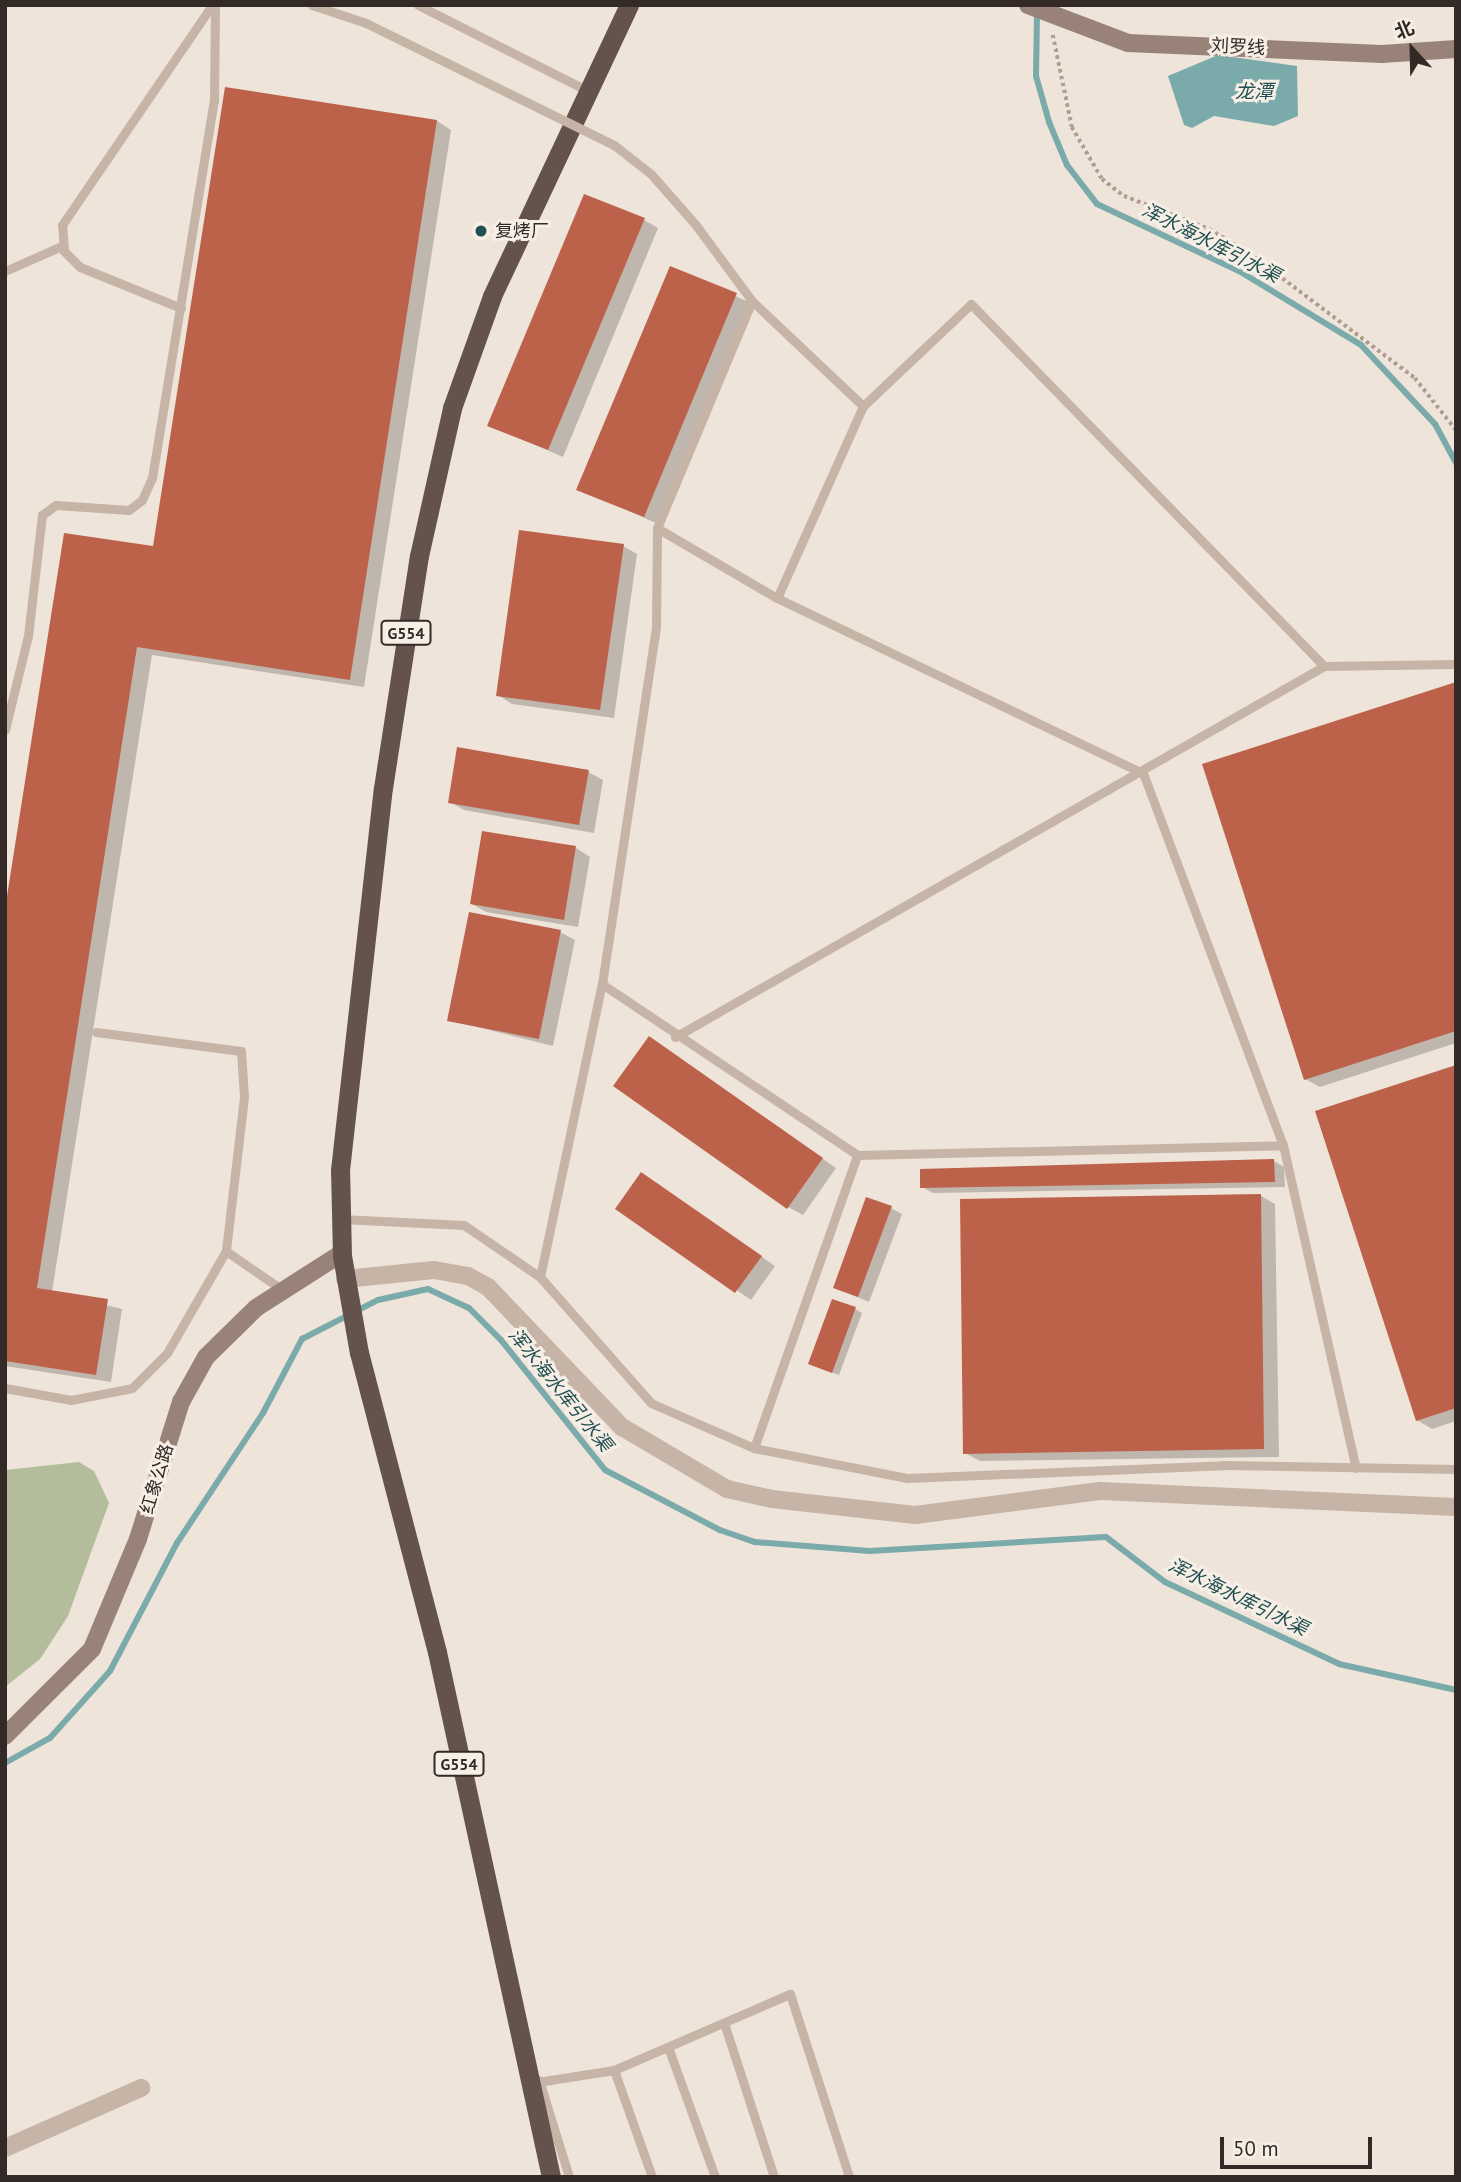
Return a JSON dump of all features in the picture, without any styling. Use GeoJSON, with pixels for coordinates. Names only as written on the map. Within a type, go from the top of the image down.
{"type":"FeatureCollection","features":[{"type":"Feature","properties":{"kind":"highway","name":"G554"},"geometry":{"type":"LineString","coordinates":[[551,2177],[536,2079],[437,1652],[359,1353],[347,1289],[339,1219],[345,1093],[366,907],[435,479],[470,352],[629,5]]}},
{"type":"Feature","properties":{"kind":"main road","name":"刘罗线"},"geometry":{"type":"LineString","coordinates":[[1028,5],[1050,10],[1095,35],[1128,43],[1382,54],[1456,49]]}},
{"type":"Feature","properties":{"kind":"main road","name":"红象公路"},"geometry":{"type":"LineString","coordinates":[[5,1736],[92,1649],[192,1380],[219,1341],[281,1289],[342,1252]]}},
{"type":"Feature","properties":{"kind":"street"},"geometry":{"type":"LineString","coordinates":[[347,1289],[434,1270],[468,1276],[488,1287],[622,1427],[727,1489],[772,1499],[915,1515],[1101,1492],[1456,1507]]}},
{"type":"Feature","properties":{"kind":"street"},"geometry":{"type":"LineString","coordinates":[[5,2148],[141,2088]]}},
{"type":"Feature","properties":{"kind":"lane"},"geometry":{"type":"LineString","coordinates":[[181,308],[80,267],[64,246],[62,225],[213,5]]}},
{"type":"Feature","properties":{"kind":"lane"},"geometry":{"type":"LineString","coordinates":[[5,730],[28,636],[40,521],[56,505],[120,512],[142,500],[181,308],[214,101],[213,5]]}},
{"type":"Feature","properties":{"kind":"lane"},"geometry":{"type":"LineString","coordinates":[[312,5],[366,23],[614,145],[651,174],[695,224],[752,301],[863,407]]}},
{"type":"Feature","properties":{"kind":"lane"},"geometry":{"type":"LineString","coordinates":[[418,5],[588,91]]}},
{"type":"Feature","properties":{"kind":"lane"},"geometry":{"type":"LineString","coordinates":[[5,271],[64,246]]}},
{"type":"Feature","properties":{"kind":"lane"},"geometry":{"type":"LineString","coordinates":[[540,1277],[602,984],[656,626],[657,528],[752,301]]}},
{"type":"Feature","properties":{"kind":"lane"},"geometry":{"type":"LineString","coordinates":[[777,598],[863,407],[971,304],[1324,666]]}},
{"type":"Feature","properties":{"kind":"lane"},"geometry":{"type":"LineString","coordinates":[[657,528],[777,598],[1143,773],[1283,1144],[1356,1468]]}},
{"type":"Feature","properties":{"kind":"lane"},"geometry":{"type":"LineString","coordinates":[[675,1037],[1143,773],[1324,666],[1456,664]]}},
{"type":"Feature","properties":{"kind":"lane"},"geometry":{"type":"LineString","coordinates":[[602,984],[675,1037],[857,1155],[1283,1144]]}},
{"type":"Feature","properties":{"kind":"lane"},"geometry":{"type":"LineString","coordinates":[[5,1388],[71,1400],[132,1388],[167,1353],[226,1251],[244,1097],[241,1051],[96,1032]]}},
{"type":"Feature","properties":{"kind":"lane"},"geometry":{"type":"LineString","coordinates":[[754,1448],[857,1155]]}},
{"type":"Feature","properties":{"kind":"lane"},"geometry":{"type":"LineString","coordinates":[[339,1219],[464,1225],[540,1277],[651,1403],[754,1448],[907,1478],[1224,1465],[1456,1469]]}},
{"type":"Feature","properties":{"kind":"lane"},"geometry":{"type":"LineString","coordinates":[[226,1251],[281,1289]]}},
{"type":"Feature","properties":{"kind":"lane"},"geometry":{"type":"LineString","coordinates":[[569,2177],[536,2079],[614,2070],[790,1994],[849,2177]]}},
{"type":"Feature","properties":{"kind":"lane"},"geometry":{"type":"LineString","coordinates":[[724,2022],[774,2177]]}},
{"type":"Feature","properties":{"kind":"lane"},"geometry":{"type":"LineString","coordinates":[[668,2047],[715,2177]]}},
{"type":"Feature","properties":{"kind":"lane"},"geometry":{"type":"LineString","coordinates":[[614,2070],[652,2177]]}},
{"type":"Feature","properties":{"kind":"path"},"geometry":{"type":"LineString","coordinates":[[1050,10],[1061,94],[1101,179],[1124,196],[1209,229],[1250,253],[1415,378],[1456,430]]}},
{"type":"Feature","properties":{"kind":"green space"},"geometry":{"type":"Polygon","coordinates":[[[79,1462],[94,1471],[109,1503],[68,1616],[40,1659],[5,1687],[5,1470],[79,1462]]]}},
{"type":"Feature","properties":{"kind":"water","name":"龙潭"},"geometry":{"type":"Polygon","coordinates":[[[1218,55],[1297,66],[1298,116],[1274,126],[1214,116],[1192,128],[1184,125],[1168,76],[1218,55]]]}},
{"type":"Feature","properties":{"kind":"building"},"geometry":{"type":"Polygon","coordinates":[[[225,87],[437,120],[350,680],[137,647],[37,1288],[108,1299],[96,1375],[5,1361],[5,909],[64,533],[153,546],[225,87]]]}},
{"type":"Feature","properties":{"kind":"building"},"geometry":{"type":"Polygon","coordinates":[[[584,194],[645,218],[548,450],[487,426],[584,194]]]}},
{"type":"Feature","properties":{"kind":"building"},"geometry":{"type":"Polygon","coordinates":[[[670,266],[737,293],[644,517],[576,490],[670,266]]]}},
{"type":"Feature","properties":{"kind":"building"},"geometry":{"type":"Polygon","coordinates":[[[519,530],[624,544],[600,710],[496,696],[519,530]]]}},
{"type":"Feature","properties":{"kind":"building"},"geometry":{"type":"Polygon","coordinates":[[[1456,682],[1456,1031],[1304,1080],[1202,764],[1456,682]]]}},
{"type":"Feature","properties":{"kind":"building"},"geometry":{"type":"Polygon","coordinates":[[[457,747],[589,770],[579,825],[448,803],[457,747]]]}},
{"type":"Feature","properties":{"kind":"building"},"geometry":{"type":"Polygon","coordinates":[[[482,831],[576,846],[564,920],[470,904],[482,831]]]}},
{"type":"Feature","properties":{"kind":"building"},"geometry":{"type":"Polygon","coordinates":[[[469,912],[561,930],[539,1039],[447,1021],[469,912]]]}},
{"type":"Feature","properties":{"kind":"building"},"geometry":{"type":"Polygon","coordinates":[[[649,1036],[823,1158],[787,1209],[613,1086],[649,1036]]]}},
{"type":"Feature","properties":{"kind":"building"},"geometry":{"type":"Polygon","coordinates":[[[1456,1065],[1456,1408],[1416,1421],[1315,1111],[1456,1065]]]}},
{"type":"Feature","properties":{"kind":"building"},"geometry":{"type":"Polygon","coordinates":[[[1274,1159],[1275,1182],[920,1188],[920,1169],[1274,1159]]]}},
{"type":"Feature","properties":{"kind":"building"},"geometry":{"type":"Polygon","coordinates":[[[641,1172],[762,1256],[735,1293],[615,1209],[641,1172]]]}},
{"type":"Feature","properties":{"kind":"building"},"geometry":{"type":"Polygon","coordinates":[[[1261,1194],[1264,1449],[963,1454],[960,1199],[1261,1194]]]}},
{"type":"Feature","properties":{"kind":"building"},"geometry":{"type":"Polygon","coordinates":[[[866,1197],[892,1206],[858,1297],[833,1288],[866,1197]]]}},
{"type":"Feature","properties":{"kind":"building"},"geometry":{"type":"Polygon","coordinates":[[[832,1299],[856,1307],[832,1373],[808,1364],[832,1299]]]}},
{"type":"Feature","properties":{"kind":"waterway","name":"浑水海水库引水渠"},"geometry":{"type":"LineString","coordinates":[[1037,13],[1036,76],[1049,122],[1067,165],[1097,204],[1239,271],[1361,345],[1435,424],[1456,463]]}},
{"type":"Feature","properties":{"kind":"waterway","name":"浑水海水库引水渠"},"geometry":{"type":"LineString","coordinates":[[5,1763],[50,1738],[110,1671],[177,1543],[263,1413],[302,1339],[378,1300],[428,1289],[469,1308],[501,1340],[605,1470],[720,1530],[755,1542],[870,1551],[1106,1537],[1165,1582],[1339,1664],[1456,1690]]}},
{"type":"Feature","properties":{"kind":"place","name":"复烤厂"},"geometry":{"type":"Point","coordinates":[481,231]}}]}
